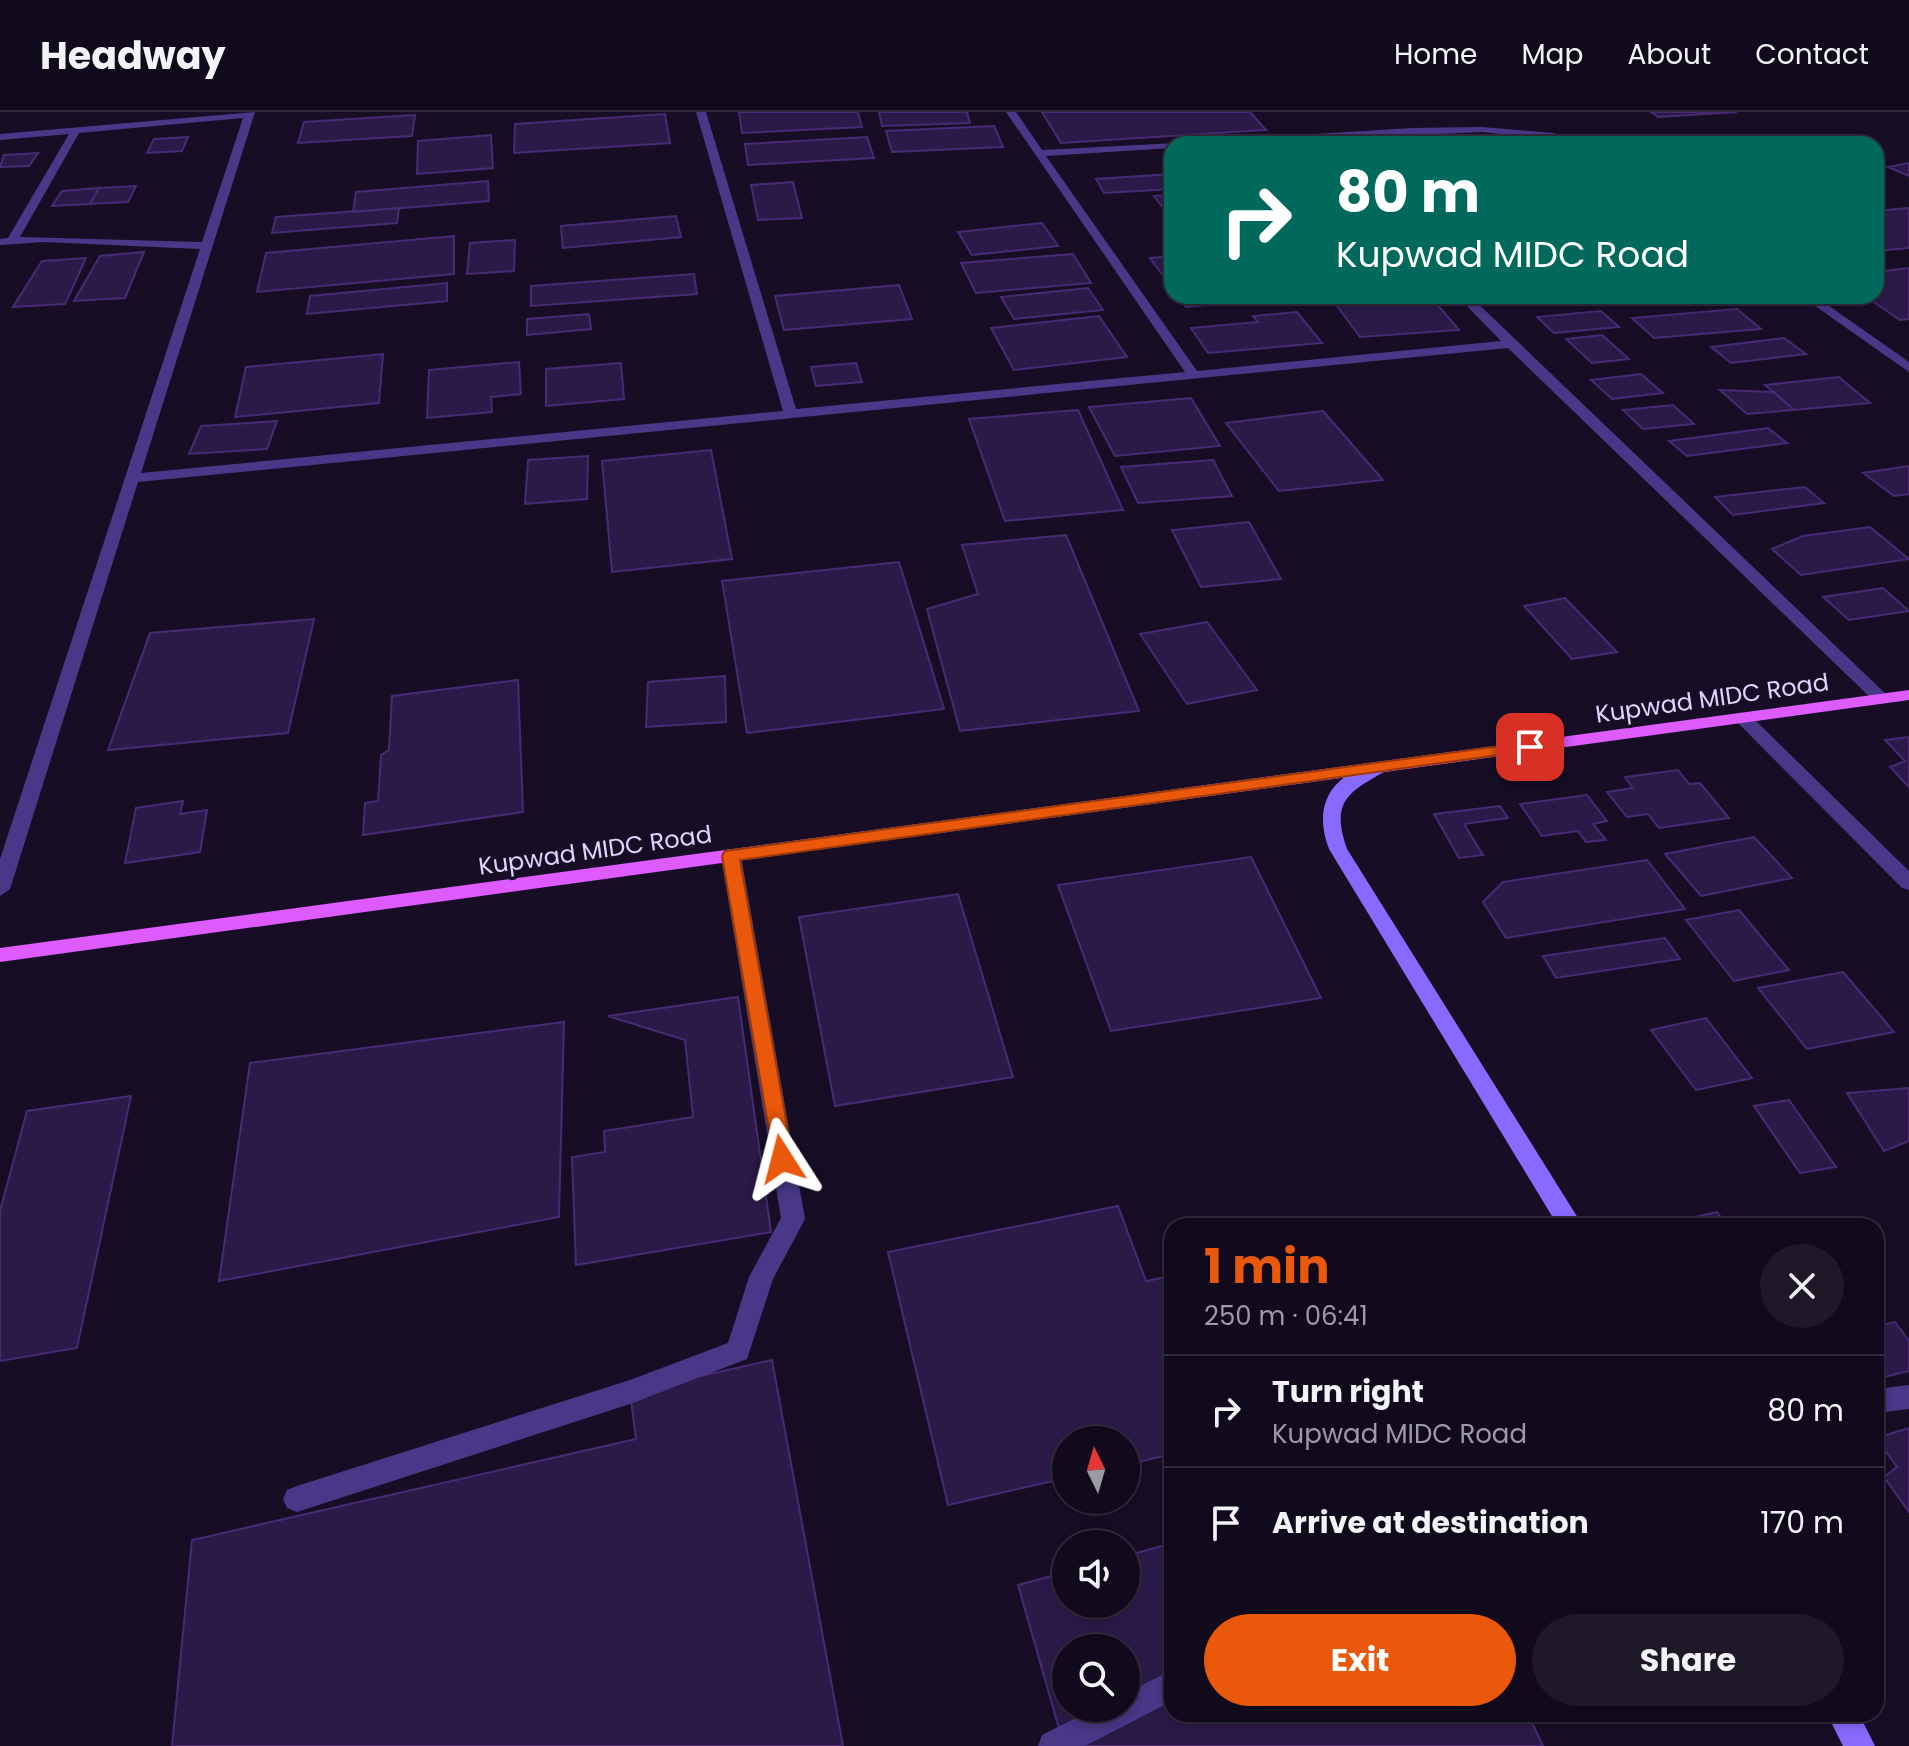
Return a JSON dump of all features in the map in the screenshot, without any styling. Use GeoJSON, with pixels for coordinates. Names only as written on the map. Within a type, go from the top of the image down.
{"type":"FeatureCollection","features":[{"type":"Feature","properties":{"kind":"main road","name":"Kupwad MIDC Road"},"geometry":{"type":"LineString","coordinates":[[0,955],[1909,695]]}},
{"type":"Feature","properties":{"kind":"main road"},"geometry":{"type":"LineString","coordinates":[[1378,768],[1345,786],[1331,804],[1329,828],[1338,849],[1566,1218]]}},
{"type":"Feature","properties":{"kind":"main road"},"geometry":{"type":"LineString","coordinates":[[1846,1722],[1860,1746]]}},
{"type":"Feature","properties":{"kind":"street"},"geometry":{"type":"LineString","coordinates":[[701,112],[791,414]]}},
{"type":"Feature","properties":{"kind":"street"},"geometry":{"type":"LineString","coordinates":[[1011,112],[1194,375]]}},
{"type":"Feature","properties":{"kind":"street"},"geometry":{"type":"LineString","coordinates":[[0,137],[250,113],[0,889]]}},
{"type":"Feature","properties":{"kind":"street"},"geometry":{"type":"LineString","coordinates":[[1364,136],[1465,127],[1543,132],[1558,136]]}},
{"type":"Feature","properties":{"kind":"street"},"geometry":{"type":"LineString","coordinates":[[6,242],[76,130]]}},
{"type":"Feature","properties":{"kind":"street"},"geometry":{"type":"LineString","coordinates":[[1039,153],[1164,145]]}},
{"type":"Feature","properties":{"kind":"street"},"geometry":{"type":"LineString","coordinates":[[6,242],[44,239],[207,246]]}},
{"type":"Feature","properties":{"kind":"street"},"geometry":{"type":"LineString","coordinates":[[1471,304],[1882,699]]}},
{"type":"Feature","properties":{"kind":"street"},"geometry":{"type":"LineString","coordinates":[[1818,304],[1909,368]]}},
{"type":"Feature","properties":{"kind":"street"},"geometry":{"type":"LineString","coordinates":[[132,478],[1511,344]]}},
{"type":"Feature","properties":{"kind":"street"},"geometry":{"type":"LineString","coordinates":[[1743,718],[1909,883]]}},
{"type":"Feature","properties":{"kind":"street"},"geometry":{"type":"LineString","coordinates":[[297,1499],[630,1392],[738,1351],[761,1277],[793,1219],[731,856]]}},
{"type":"Feature","properties":{"kind":"street"},"geometry":{"type":"LineString","coordinates":[[1884,1400],[1909,1397]]}},
{"type":"Feature","properties":{"kind":"street"},"geometry":{"type":"LineString","coordinates":[[1053,1746],[1164,1689]]}},
{"type":"Feature","properties":{"kind":"building"},"geometry":{"type":"Polygon","coordinates":[[[739,112],[858,112],[862,127],[742,133],[739,112]]]}},
{"type":"Feature","properties":{"kind":"building"},"geometry":{"type":"Polygon","coordinates":[[[879,112],[967,112],[970,123],[882,126],[879,112]]]}},
{"type":"Feature","properties":{"kind":"building"},"geometry":{"type":"Polygon","coordinates":[[[1042,112],[1250,112],[1266,130],[1164,136],[1061,143],[1042,112]]]}},
{"type":"Feature","properties":{"kind":"building"},"geometry":{"type":"Polygon","coordinates":[[[1651,112],[1737,112],[1658,117],[1651,112]]]}},
{"type":"Feature","properties":{"kind":"building"},"geometry":{"type":"Polygon","coordinates":[[[665,114],[670,143],[514,153],[515,124],[665,114]]]}},
{"type":"Feature","properties":{"kind":"building"},"geometry":{"type":"Polygon","coordinates":[[[415,115],[412,136],[298,143],[304,122],[415,115]]]}},
{"type":"Feature","properties":{"kind":"building"},"geometry":{"type":"Polygon","coordinates":[[[994,126],[1003,147],[892,152],[886,131],[994,126]]]}},
{"type":"Feature","properties":{"kind":"building"},"geometry":{"type":"Polygon","coordinates":[[[491,135],[493,168],[417,174],[418,141],[491,135]]]}},
{"type":"Feature","properties":{"kind":"building"},"geometry":{"type":"Polygon","coordinates":[[[188,137],[182,151],[147,153],[154,139],[188,137]]]}},
{"type":"Feature","properties":{"kind":"building"},"geometry":{"type":"Polygon","coordinates":[[[867,137],[874,158],[748,165],[745,144],[867,137]]]}},
{"type":"Feature","properties":{"kind":"building"},"geometry":{"type":"Polygon","coordinates":[[[38,153],[29,166],[0,167],[4,155],[38,153]]]}},
{"type":"Feature","properties":{"kind":"building"},"geometry":{"type":"Polygon","coordinates":[[[1909,163],[1909,176],[1888,167],[1909,163]]]}},
{"type":"Feature","properties":{"kind":"building"},"geometry":{"type":"Polygon","coordinates":[[[1164,175],[1164,189],[1104,193],[1096,179],[1164,175]]]}},
{"type":"Feature","properties":{"kind":"building"},"geometry":{"type":"Polygon","coordinates":[[[488,181],[489,201],[353,212],[356,192],[488,181]]]}},
{"type":"Feature","properties":{"kind":"building"},"geometry":{"type":"Polygon","coordinates":[[[793,182],[802,218],[758,220],[751,185],[793,182]]]}},
{"type":"Feature","properties":{"kind":"building"},"geometry":{"type":"Polygon","coordinates":[[[136,186],[128,202],[90,204],[99,188],[136,186]]]}},
{"type":"Feature","properties":{"kind":"building"},"geometry":{"type":"Polygon","coordinates":[[[99,188],[90,204],[52,206],[62,191],[99,188]]]}},
{"type":"Feature","properties":{"kind":"building"},"geometry":{"type":"Polygon","coordinates":[[[1164,195],[1164,209],[1154,196],[1164,195]]]}},
{"type":"Feature","properties":{"kind":"building"},"geometry":{"type":"Polygon","coordinates":[[[399,208],[397,223],[272,233],[276,217],[399,208]]]}},
{"type":"Feature","properties":{"kind":"building"},"geometry":{"type":"Polygon","coordinates":[[[1909,208],[1909,248],[1884,250],[1884,210],[1909,208]]]}},
{"type":"Feature","properties":{"kind":"building"},"geometry":{"type":"Polygon","coordinates":[[[676,216],[681,237],[563,248],[561,226],[676,216]]]}},
{"type":"Feature","properties":{"kind":"building"},"geometry":{"type":"Polygon","coordinates":[[[1042,223],[1058,246],[972,255],[958,232],[1042,223]]]}},
{"type":"Feature","properties":{"kind":"building"},"geometry":{"type":"Polygon","coordinates":[[[454,236],[454,274],[257,292],[266,253],[454,236]]]}},
{"type":"Feature","properties":{"kind":"building"},"geometry":{"type":"Polygon","coordinates":[[[515,240],[514,271],[467,274],[470,243],[515,240]]]}},
{"type":"Feature","properties":{"kind":"building"},"geometry":{"type":"Polygon","coordinates":[[[144,252],[125,298],[74,301],[100,256],[144,252]]]}},
{"type":"Feature","properties":{"kind":"building"},"geometry":{"type":"Polygon","coordinates":[[[1073,254],[1091,283],[976,293],[961,263],[1073,254]]]}},
{"type":"Feature","properties":{"kind":"building"},"geometry":{"type":"Polygon","coordinates":[[[1164,257],[1164,277],[1150,258],[1164,257]]]}},
{"type":"Feature","properties":{"kind":"building"},"geometry":{"type":"Polygon","coordinates":[[[86,258],[65,304],[13,307],[42,261],[86,258]]]}},
{"type":"Feature","properties":{"kind":"building"},"geometry":{"type":"Polygon","coordinates":[[[1909,268],[1909,319],[1900,320],[1877,304],[1884,304],[1884,271],[1909,268]]]}},
{"type":"Feature","properties":{"kind":"building"},"geometry":{"type":"Polygon","coordinates":[[[694,274],[697,294],[531,306],[531,286],[694,274]]]}},
{"type":"Feature","properties":{"kind":"building"},"geometry":{"type":"Polygon","coordinates":[[[447,283],[447,301],[307,314],[310,296],[447,283]]]}},
{"type":"Feature","properties":{"kind":"building"},"geometry":{"type":"Polygon","coordinates":[[[899,285],[912,319],[784,330],[775,296],[899,285]]]}},
{"type":"Feature","properties":{"kind":"building"},"geometry":{"type":"Polygon","coordinates":[[[1088,288],[1103,310],[1014,319],[1001,297],[1088,288]]]}},
{"type":"Feature","properties":{"kind":"building"},"geometry":{"type":"Polygon","coordinates":[[[1184,304],[1217,304],[1186,307],[1184,304]]]}},
{"type":"Feature","properties":{"kind":"building"},"geometry":{"type":"Polygon","coordinates":[[[1335,304],[1437,304],[1459,330],[1360,337],[1335,304]]]}},
{"type":"Feature","properties":{"kind":"building"},"geometry":{"type":"Polygon","coordinates":[[[1737,309],[1761,329],[1654,338],[1632,318],[1737,309]]]}},
{"type":"Feature","properties":{"kind":"building"},"geometry":{"type":"Polygon","coordinates":[[[1601,311],[1619,327],[1554,333],[1537,317],[1601,311]]]}},
{"type":"Feature","properties":{"kind":"building"},"geometry":{"type":"Polygon","coordinates":[[[1297,312],[1322,343],[1208,353],[1191,328],[1258,322],[1253,316],[1297,312]]]}},
{"type":"Feature","properties":{"kind":"building"},"geometry":{"type":"Polygon","coordinates":[[[589,314],[591,329],[527,335],[527,319],[589,314]]]}},
{"type":"Feature","properties":{"kind":"building"},"geometry":{"type":"Polygon","coordinates":[[[1099,316],[1127,357],[1014,370],[991,328],[1099,316]]]}},
{"type":"Feature","properties":{"kind":"building"},"geometry":{"type":"Polygon","coordinates":[[[1602,335],[1629,359],[1592,363],[1566,339],[1602,335]]]}},
{"type":"Feature","properties":{"kind":"building"},"geometry":{"type":"Polygon","coordinates":[[[1784,338],[1806,354],[1731,363],[1711,347],[1784,338]]]}},
{"type":"Feature","properties":{"kind":"building"},"geometry":{"type":"Polygon","coordinates":[[[383,354],[379,403],[235,417],[246,367],[383,354]]]}},
{"type":"Feature","properties":{"kind":"building"},"geometry":{"type":"Polygon","coordinates":[[[519,362],[521,394],[491,397],[492,412],[427,418],[429,370],[519,362]]]}},
{"type":"Feature","properties":{"kind":"building"},"geometry":{"type":"Polygon","coordinates":[[[621,363],[624,399],[546,406],[546,369],[621,363]]]}},
{"type":"Feature","properties":{"kind":"building"},"geometry":{"type":"Polygon","coordinates":[[[856,363],[862,382],[816,386],[811,367],[856,363]]]}},
{"type":"Feature","properties":{"kind":"building"},"geometry":{"type":"Polygon","coordinates":[[[1641,374],[1663,393],[1612,399],[1591,380],[1641,374]]]}},
{"type":"Feature","properties":{"kind":"building"},"geometry":{"type":"Polygon","coordinates":[[[1839,377],[1870,403],[1794,410],[1765,385],[1839,377]]]}},
{"type":"Feature","properties":{"kind":"building"},"geometry":{"type":"Polygon","coordinates":[[[1720,390],[1774,392],[1794,410],[1747,414],[1720,390]]]}},
{"type":"Feature","properties":{"kind":"building"},"geometry":{"type":"Polygon","coordinates":[[[1191,398],[1220,446],[1115,456],[1089,407],[1191,398]]]}},
{"type":"Feature","properties":{"kind":"building"},"geometry":{"type":"Polygon","coordinates":[[[1673,405],[1694,424],[1643,429],[1623,410],[1673,405]]]}},
{"type":"Feature","properties":{"kind":"building"},"geometry":{"type":"Polygon","coordinates":[[[1078,410],[1123,510],[1005,521],[969,419],[1078,410]]]}},
{"type":"Feature","properties":{"kind":"building"},"geometry":{"type":"Polygon","coordinates":[[[1323,411],[1383,480],[1279,491],[1226,423],[1323,411]]]}},
{"type":"Feature","properties":{"kind":"building"},"geometry":{"type":"Polygon","coordinates":[[[277,421],[267,449],[189,454],[201,426],[277,421]]]}},
{"type":"Feature","properties":{"kind":"building"},"geometry":{"type":"Polygon","coordinates":[[[1768,428],[1787,443],[1687,456],[1669,441],[1768,428]]]}},
{"type":"Feature","properties":{"kind":"building"},"geometry":{"type":"Polygon","coordinates":[[[711,450],[732,559],[612,572],[602,461],[711,450]]]}},
{"type":"Feature","properties":{"kind":"building"},"geometry":{"type":"Polygon","coordinates":[[[588,456],[587,499],[525,504],[528,460],[588,456]]]}},
{"type":"Feature","properties":{"kind":"building"},"geometry":{"type":"Polygon","coordinates":[[[1213,460],[1232,496],[1138,503],[1121,467],[1213,460]]]}},
{"type":"Feature","properties":{"kind":"building"},"geometry":{"type":"Polygon","coordinates":[[[1909,466],[1909,494],[1894,496],[1863,473],[1909,466]]]}},
{"type":"Feature","properties":{"kind":"building"},"geometry":{"type":"Polygon","coordinates":[[[1805,487],[1824,503],[1733,515],[1715,497],[1805,487]]]}},
{"type":"Feature","properties":{"kind":"building"},"geometry":{"type":"Polygon","coordinates":[[[1249,522],[1281,579],[1201,587],[1172,530],[1249,522]]]}},
{"type":"Feature","properties":{"kind":"building"},"geometry":{"type":"Polygon","coordinates":[[[1870,527],[1909,559],[1801,575],[1772,549],[1803,536],[1870,527]]]}},
{"type":"Feature","properties":{"kind":"building"},"geometry":{"type":"Polygon","coordinates":[[[1066,535],[1139,711],[960,731],[927,609],[978,594],[962,545],[1066,535]]]}},
{"type":"Feature","properties":{"kind":"building"},"geometry":{"type":"Polygon","coordinates":[[[899,562],[944,709],[747,733],[722,581],[899,562]]]}},
{"type":"Feature","properties":{"kind":"building"},"geometry":{"type":"Polygon","coordinates":[[[1883,588],[1909,611],[1849,620],[1823,597],[1883,588]]]}},
{"type":"Feature","properties":{"kind":"building"},"geometry":{"type":"Polygon","coordinates":[[[1565,598],[1617,652],[1572,659],[1524,606],[1565,598]]]}},
{"type":"Feature","properties":{"kind":"building"},"geometry":{"type":"Polygon","coordinates":[[[314,619],[288,733],[108,750],[150,633],[314,619]]]}},
{"type":"Feature","properties":{"kind":"building"},"geometry":{"type":"Polygon","coordinates":[[[1207,622],[1257,690],[1187,704],[1140,634],[1207,622]]]}},
{"type":"Feature","properties":{"kind":"building"},"geometry":{"type":"Polygon","coordinates":[[[725,676],[726,722],[646,727],[648,682],[725,676]]]}},
{"type":"Feature","properties":{"kind":"building"},"geometry":{"type":"Polygon","coordinates":[[[518,680],[523,812],[363,835],[365,803],[378,801],[381,755],[389,750],[392,696],[518,680]]]}},
{"type":"Feature","properties":{"kind":"building"},"geometry":{"type":"Polygon","coordinates":[[[1909,737],[1909,787],[1890,767],[1905,761],[1885,740],[1909,737]]]}},
{"type":"Feature","properties":{"kind":"building"},"geometry":{"type":"Polygon","coordinates":[[[1678,770],[1689,784],[1700,783],[1729,818],[1659,828],[1648,814],[1627,817],[1607,792],[1633,788],[1625,777],[1678,770]]]}},
{"type":"Feature","properties":{"kind":"building"},"geometry":{"type":"Polygon","coordinates":[[[1587,795],[1607,821],[1593,824],[1606,840],[1586,842],[1578,831],[1542,836],[1520,804],[1587,795]]]}},
{"type":"Feature","properties":{"kind":"building"},"geometry":{"type":"Polygon","coordinates":[[[183,801],[180,814],[207,810],[200,852],[125,863],[136,808],[183,801]]]}},
{"type":"Feature","properties":{"kind":"building"},"geometry":{"type":"Polygon","coordinates":[[[1500,806],[1508,818],[1464,824],[1483,855],[1459,858],[1434,814],[1500,806]]]}},
{"type":"Feature","properties":{"kind":"building"},"geometry":{"type":"Polygon","coordinates":[[[1754,837],[1792,878],[1701,896],[1665,854],[1754,837]]]}},
{"type":"Feature","properties":{"kind":"building"},"geometry":{"type":"Polygon","coordinates":[[[1251,857],[1321,998],[1111,1031],[1058,885],[1251,857]]]}},
{"type":"Feature","properties":{"kind":"building"},"geometry":{"type":"Polygon","coordinates":[[[1647,860],[1685,909],[1506,938],[1483,902],[1503,882],[1647,860]]]}},
{"type":"Feature","properties":{"kind":"building"},"geometry":{"type":"Polygon","coordinates":[[[958,894],[1013,1077],[835,1106],[799,917],[958,894]]]}},
{"type":"Feature","properties":{"kind":"building"},"geometry":{"type":"Polygon","coordinates":[[[1739,910],[1789,970],[1734,981],[1686,920],[1739,910]]]}},
{"type":"Feature","properties":{"kind":"building"},"geometry":{"type":"Polygon","coordinates":[[[1665,938],[1680,959],[1556,978],[1543,956],[1665,938]]]}},
{"type":"Feature","properties":{"kind":"building"},"geometry":{"type":"Polygon","coordinates":[[[1843,972],[1894,1032],[1807,1049],[1758,988],[1843,972]]]}},
{"type":"Feature","properties":{"kind":"building"},"geometry":{"type":"Polygon","coordinates":[[[738,997],[771,1232],[576,1265],[572,1157],[605,1152],[604,1131],[693,1117],[685,1040],[608,1016],[738,997]]]}},
{"type":"Feature","properties":{"kind":"building"},"geometry":{"type":"Polygon","coordinates":[[[1706,1018],[1752,1078],[1696,1090],[1651,1030],[1706,1018]]]}},
{"type":"Feature","properties":{"kind":"building"},"geometry":{"type":"Polygon","coordinates":[[[564,1022],[559,1217],[219,1281],[250,1063],[564,1022]]]}},
{"type":"Feature","properties":{"kind":"building"},"geometry":{"type":"Polygon","coordinates":[[[1909,1088],[1909,1141],[1884,1151],[1847,1093],[1909,1088]]]}},
{"type":"Feature","properties":{"kind":"building"},"geometry":{"type":"Polygon","coordinates":[[[131,1096],[77,1348],[0,1361],[0,1211],[27,1111],[131,1096]]]}},
{"type":"Feature","properties":{"kind":"building"},"geometry":{"type":"Polygon","coordinates":[[[1789,1100],[1836,1167],[1800,1173],[1754,1106],[1789,1100]]]}},
{"type":"Feature","properties":{"kind":"building"},"geometry":{"type":"Polygon","coordinates":[[[1118,1206],[1146,1281],[1164,1278],[1164,1456],[1140,1462],[1140,1426],[1052,1426],[1052,1481],[948,1505],[888,1252],[1118,1206]]]}},
{"type":"Feature","properties":{"kind":"building"},"geometry":{"type":"Polygon","coordinates":[[[1717,1212],[1721,1218],[1690,1218],[1717,1212]]]}},
{"type":"Feature","properties":{"kind":"building"},"geometry":{"type":"Polygon","coordinates":[[[1895,1322],[1909,1341],[1909,1371],[1884,1377],[1884,1324],[1895,1322]]]}},
{"type":"Feature","properties":{"kind":"building"},"geometry":{"type":"Polygon","coordinates":[[[772,1360],[843,1746],[172,1746],[192,1540],[636,1439],[630,1392],[772,1360]]]}},
{"type":"Feature","properties":{"kind":"building"},"geometry":{"type":"Polygon","coordinates":[[[1909,1428],[1909,1512],[1884,1477],[1897,1467],[1884,1449],[1884,1436],[1909,1428]]]}},
{"type":"Feature","properties":{"kind":"building"},"geometry":{"type":"Polygon","coordinates":[[[1164,1545],[1164,1722],[1532,1722],[1543,1746],[1064,1746],[1057,1722],[1140,1722],[1140,1634],[1052,1634],[1052,1704],[1018,1585],[1052,1576],[1052,1618],[1140,1618],[1140,1552],[1164,1545]]]}},
{"type":"Feature","properties":{"kind":"route"},"geometry":{"type":"LineString","coordinates":[[782,1159],[731,856],[1530,747]]}}]}
